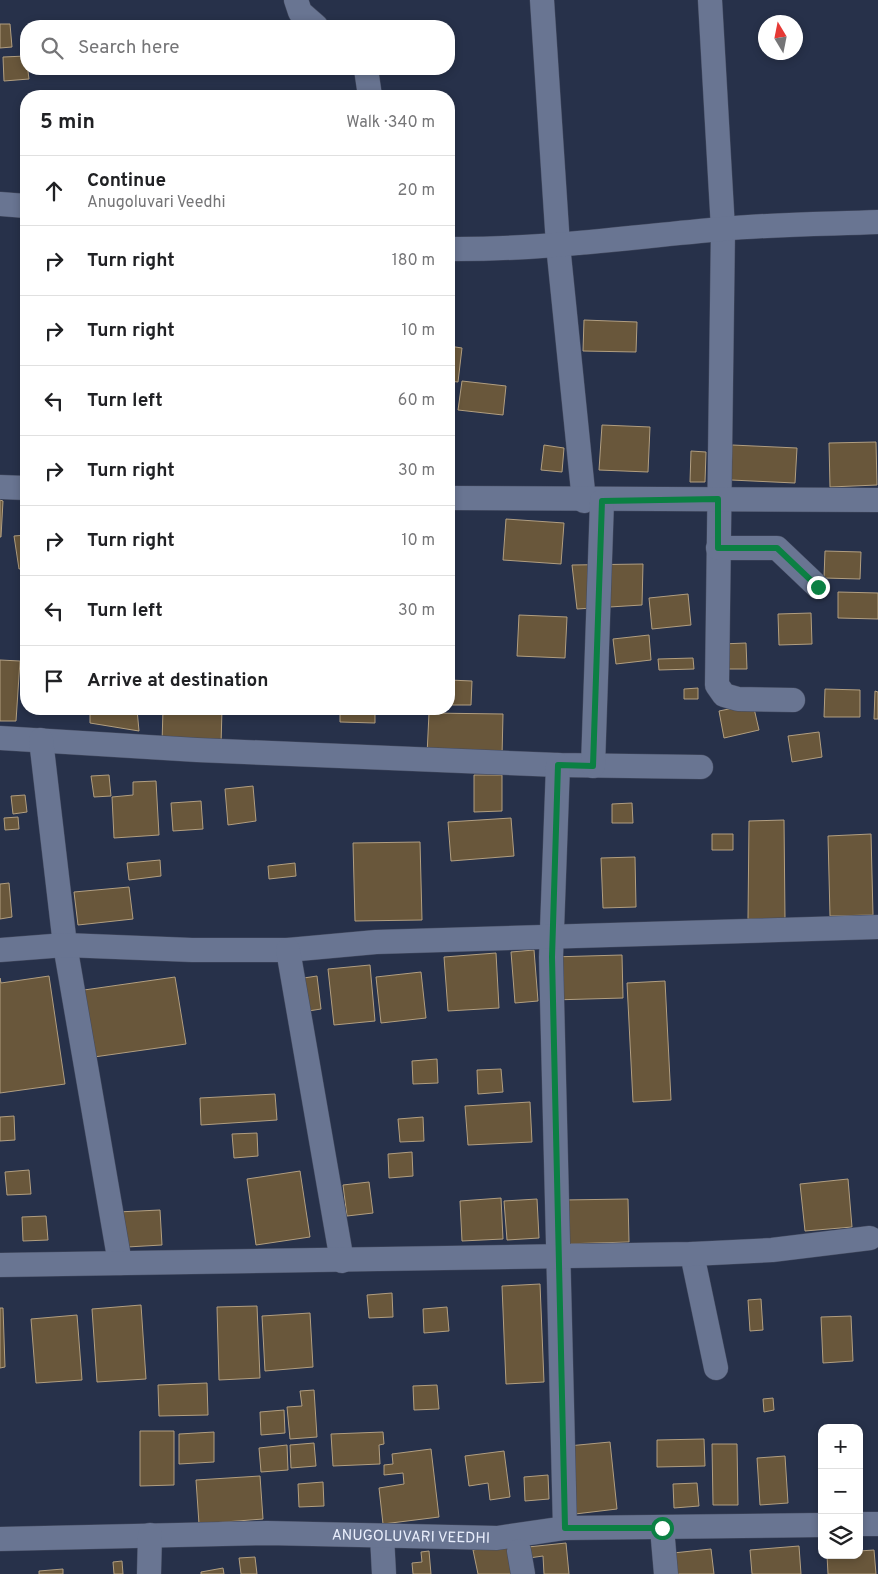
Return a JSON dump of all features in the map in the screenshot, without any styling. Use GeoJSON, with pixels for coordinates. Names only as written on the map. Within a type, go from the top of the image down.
{"type":"FeatureCollection","features":[{"type":"Feature","properties":{"kind":"street"},"geometry":{"type":"LineString","coordinates":[[296,0],[300,12],[309,20]]}},
{"type":"Feature","properties":{"kind":"street"},"geometry":{"type":"LineString","coordinates":[[542,0],[558,245],[593,501],[593,766]]}},
{"type":"Feature","properties":{"kind":"street"},"geometry":{"type":"LineString","coordinates":[[710,0],[723,228],[717,685],[724,695],[738,699],[792,700]]}},
{"type":"Feature","properties":{"kind":"street"},"geometry":{"type":"LineString","coordinates":[[367,75],[369,90]]}},
{"type":"Feature","properties":{"kind":"street"},"geometry":{"type":"LineString","coordinates":[[0,204],[20,206]]}},
{"type":"Feature","properties":{"kind":"street"},"geometry":{"type":"LineString","coordinates":[[455,248],[496,250],[628,240],[723,228],[878,222]]}},
{"type":"Feature","properties":{"kind":"street"},"geometry":{"type":"LineString","coordinates":[[0,487],[20,488]]}},
{"type":"Feature","properties":{"kind":"street"},"geometry":{"type":"LineString","coordinates":[[455,498],[593,501],[718,499],[878,500]]}},
{"type":"Feature","properties":{"kind":"street"},"geometry":{"type":"LineString","coordinates":[[718,548],[777,548],[818,587]]}},
{"type":"Feature","properties":{"kind":"street"},"geometry":{"type":"LineString","coordinates":[[0,738],[197,750],[558,765],[700,767]]}},
{"type":"Feature","properties":{"kind":"street"},"geometry":{"type":"LineString","coordinates":[[41,740],[65,945],[120,1262]]}},
{"type":"Feature","properties":{"kind":"street"},"geometry":{"type":"LineString","coordinates":[[558,765],[552,936],[557,1254],[565,1528]]}},
{"type":"Feature","properties":{"kind":"street"},"geometry":{"type":"LineString","coordinates":[[0,950],[65,945],[192,950],[288,950],[376,942],[878,926]]}},
{"type":"Feature","properties":{"kind":"street"},"geometry":{"type":"LineString","coordinates":[[288,950],[342,1261]]}},
{"type":"Feature","properties":{"kind":"street"},"geometry":{"type":"LineString","coordinates":[[0,1265],[120,1262],[342,1261],[557,1254],[692,1254],[772,1250],[870,1238]]}},
{"type":"Feature","properties":{"kind":"street"},"geometry":{"type":"LineString","coordinates":[[692,1254],[716,1368]]}},
{"type":"Feature","properties":{"kind":"street"},"geometry":{"type":"LineString","coordinates":[[863,1524],[878,1524]]}},
{"type":"Feature","properties":{"kind":"street","name":"ANUGOLUVARI VEEDHI"},"geometry":{"type":"LineString","coordinates":[[0,1539],[267,1534],[497,1538],[565,1528],[818,1525]]}},
{"type":"Feature","properties":{"kind":"street"},"geometry":{"type":"LineString","coordinates":[[662,1528],[666,1574]]}},
{"type":"Feature","properties":{"kind":"street"},"geometry":{"type":"LineString","coordinates":[[149,1574],[150,1535]]}},
{"type":"Feature","properties":{"kind":"street"},"geometry":{"type":"LineString","coordinates":[[382,1536],[384,1574]]}},
{"type":"Feature","properties":{"kind":"street"},"geometry":{"type":"LineString","coordinates":[[519,1551],[523,1574]]}},
{"type":"Feature","properties":{"kind":"building"},"geometry":{"type":"Polygon","coordinates":[[[0,24],[10,24],[12,47],[0,48],[0,24]]]}},
{"type":"Feature","properties":{"kind":"building"},"geometry":{"type":"Polygon","coordinates":[[[20,56],[20,75],[28,75],[29,79],[4,81],[3,57],[20,56]]]}},
{"type":"Feature","properties":{"kind":"building"},"geometry":{"type":"Polygon","coordinates":[[[584,320],[637,322],[636,352],[583,351],[584,320]]]}},
{"type":"Feature","properties":{"kind":"building"},"geometry":{"type":"Polygon","coordinates":[[[455,347],[462,348],[458,382],[455,382],[455,347]]]}},
{"type":"Feature","properties":{"kind":"building"},"geometry":{"type":"Polygon","coordinates":[[[462,381],[506,386],[503,415],[458,410],[462,381]]]}},
{"type":"Feature","properties":{"kind":"building"},"geometry":{"type":"Polygon","coordinates":[[[602,425],[650,427],[648,472],[599,470],[602,425]]]}},
{"type":"Feature","properties":{"kind":"building"},"geometry":{"type":"Polygon","coordinates":[[[876,442],[877,485],[830,487],[829,443],[876,442]]]}},
{"type":"Feature","properties":{"kind":"building"},"geometry":{"type":"Polygon","coordinates":[[[544,445],[564,448],[562,472],[541,470],[544,445]]]}},
{"type":"Feature","properties":{"kind":"building"},"geometry":{"type":"Polygon","coordinates":[[[732,445],[797,448],[795,483],[731,480],[732,445]]]}},
{"type":"Feature","properties":{"kind":"building"},"geometry":{"type":"Polygon","coordinates":[[[691,451],[706,452],[705,482],[690,482],[691,451]]]}},
{"type":"Feature","properties":{"kind":"building"},"geometry":{"type":"Polygon","coordinates":[[[0,500],[3,501],[1,537],[0,537],[0,500]]]}},
{"type":"Feature","properties":{"kind":"building"},"geometry":{"type":"Polygon","coordinates":[[[506,519],[564,523],[561,564],[503,560],[506,519]]]}},
{"type":"Feature","properties":{"kind":"building"},"geometry":{"type":"Polygon","coordinates":[[[14,536],[20,536],[20,569],[19,569],[14,536]]]}},
{"type":"Feature","properties":{"kind":"building"},"geometry":{"type":"Polygon","coordinates":[[[825,551],[861,552],[860,579],[824,578],[825,551]]]}},
{"type":"Feature","properties":{"kind":"building"},"geometry":{"type":"Polygon","coordinates":[[[643,564],[642,605],[577,609],[572,565],[643,564]]]}},
{"type":"Feature","properties":{"kind":"building"},"geometry":{"type":"Polygon","coordinates":[[[838,592],[878,593],[878,619],[838,618],[838,592]]]}},
{"type":"Feature","properties":{"kind":"building"},"geometry":{"type":"Polygon","coordinates":[[[688,594],[691,625],[652,629],[649,598],[688,594]]]}},
{"type":"Feature","properties":{"kind":"building"},"geometry":{"type":"Polygon","coordinates":[[[811,613],[812,644],[779,645],[778,614],[811,613]]]}},
{"type":"Feature","properties":{"kind":"building"},"geometry":{"type":"Polygon","coordinates":[[[519,615],[567,617],[565,658],[517,656],[519,615]]]}},
{"type":"Feature","properties":{"kind":"building"},"geometry":{"type":"Polygon","coordinates":[[[649,635],[651,660],[616,664],[613,639],[649,635]]]}},
{"type":"Feature","properties":{"kind":"building"},"geometry":{"type":"Polygon","coordinates":[[[746,643],[747,669],[721,669],[721,644],[746,643]]]}},
{"type":"Feature","properties":{"kind":"building"},"geometry":{"type":"Polygon","coordinates":[[[693,658],[694,669],[659,670],[658,659],[693,658]]]}},
{"type":"Feature","properties":{"kind":"building"},"geometry":{"type":"Polygon","coordinates":[[[0,660],[20,661],[16,721],[0,721],[0,660]]]}},
{"type":"Feature","properties":{"kind":"building"},"geometry":{"type":"Polygon","coordinates":[[[455,680],[472,681],[471,705],[455,705],[455,680]]]}},
{"type":"Feature","properties":{"kind":"building"},"geometry":{"type":"Polygon","coordinates":[[[698,688],[698,699],[684,699],[684,689],[698,688]]]}},
{"type":"Feature","properties":{"kind":"building"},"geometry":{"type":"Polygon","coordinates":[[[825,689],[860,690],[860,717],[824,717],[825,689]]]}},
{"type":"Feature","properties":{"kind":"building"},"geometry":{"type":"Polygon","coordinates":[[[875,691],[878,692],[878,719],[874,719],[875,691]]]}},
{"type":"Feature","properties":{"kind":"building"},"geometry":{"type":"Polygon","coordinates":[[[753,704],[759,730],[724,738],[719,711],[753,704]]]}},
{"type":"Feature","properties":{"kind":"building"},"geometry":{"type":"Polygon","coordinates":[[[503,714],[502,756],[427,755],[429,715],[503,714]]]}},
{"type":"Feature","properties":{"kind":"building"},"geometry":{"type":"Polygon","coordinates":[[[90,715],[138,715],[139,731],[90,723],[90,715]]]}},
{"type":"Feature","properties":{"kind":"building"},"geometry":{"type":"Polygon","coordinates":[[[163,715],[222,715],[221,745],[162,743],[163,715]]]}},
{"type":"Feature","properties":{"kind":"building"},"geometry":{"type":"Polygon","coordinates":[[[340,715],[375,715],[375,723],[340,722],[340,715]]]}},
{"type":"Feature","properties":{"kind":"building"},"geometry":{"type":"Polygon","coordinates":[[[819,732],[822,757],[792,762],[788,736],[819,732]]]}},
{"type":"Feature","properties":{"kind":"building"},"geometry":{"type":"Polygon","coordinates":[[[109,775],[111,796],[94,797],[91,776],[109,775]]]}},
{"type":"Feature","properties":{"kind":"building"},"geometry":{"type":"Polygon","coordinates":[[[474,775],[502,775],[502,811],[474,812],[474,775]]]}},
{"type":"Feature","properties":{"kind":"building"},"geometry":{"type":"Polygon","coordinates":[[[156,781],[159,835],[114,838],[112,797],[133,795],[133,782],[156,781]]]}},
{"type":"Feature","properties":{"kind":"building"},"geometry":{"type":"Polygon","coordinates":[[[253,786],[256,821],[228,825],[225,789],[253,786]]]}},
{"type":"Feature","properties":{"kind":"building"},"geometry":{"type":"Polygon","coordinates":[[[25,795],[27,812],[13,814],[11,796],[25,795]]]}},
{"type":"Feature","properties":{"kind":"building"},"geometry":{"type":"Polygon","coordinates":[[[201,801],[203,829],[173,831],[171,803],[201,801]]]}},
{"type":"Feature","properties":{"kind":"building"},"geometry":{"type":"Polygon","coordinates":[[[632,803],[633,823],[612,823],[612,804],[632,803]]]}},
{"type":"Feature","properties":{"kind":"building"},"geometry":{"type":"Polygon","coordinates":[[[18,817],[19,829],[5,830],[4,818],[18,817]]]}},
{"type":"Feature","properties":{"kind":"building"},"geometry":{"type":"Polygon","coordinates":[[[511,818],[514,856],[451,861],[448,822],[511,818]]]}},
{"type":"Feature","properties":{"kind":"building"},"geometry":{"type":"Polygon","coordinates":[[[784,820],[785,919],[748,919],[749,821],[784,820]]]}},
{"type":"Feature","properties":{"kind":"building"},"geometry":{"type":"Polygon","coordinates":[[[712,834],[733,834],[733,850],[712,850],[712,834]]]}},
{"type":"Feature","properties":{"kind":"building"},"geometry":{"type":"Polygon","coordinates":[[[871,834],[873,915],[830,916],[828,836],[871,834]]]}},
{"type":"Feature","properties":{"kind":"building"},"geometry":{"type":"Polygon","coordinates":[[[420,842],[422,920],[355,921],[353,843],[420,842]]]}},
{"type":"Feature","properties":{"kind":"building"},"geometry":{"type":"Polygon","coordinates":[[[635,857],[636,907],[603,908],[601,858],[635,857]]]}},
{"type":"Feature","properties":{"kind":"building"},"geometry":{"type":"Polygon","coordinates":[[[160,860],[161,876],[129,880],[127,863],[160,860]]]}},
{"type":"Feature","properties":{"kind":"building"},"geometry":{"type":"Polygon","coordinates":[[[295,863],[296,876],[269,879],[268,866],[295,863]]]}},
{"type":"Feature","properties":{"kind":"building"},"geometry":{"type":"Polygon","coordinates":[[[9,883],[12,917],[0,919],[0,884],[9,883]]]}},
{"type":"Feature","properties":{"kind":"building"},"geometry":{"type":"Polygon","coordinates":[[[129,887],[133,919],[78,925],[74,892],[129,887]]]}},
{"type":"Feature","properties":{"kind":"building"},"geometry":{"type":"Polygon","coordinates":[[[534,950],[538,1001],[515,1003],[511,952],[534,950]]]}},
{"type":"Feature","properties":{"kind":"building"},"geometry":{"type":"Polygon","coordinates":[[[496,953],[499,1008],[448,1011],[444,957],[496,953]]]}},
{"type":"Feature","properties":{"kind":"building"},"geometry":{"type":"Polygon","coordinates":[[[622,955],[623,998],[552,1000],[551,957],[622,955]]]}},
{"type":"Feature","properties":{"kind":"building"},"geometry":{"type":"Polygon","coordinates":[[[370,965],[375,1021],[334,1025],[328,969],[370,965]]]}},
{"type":"Feature","properties":{"kind":"building"},"geometry":{"type":"Polygon","coordinates":[[[421,972],[426,1018],[381,1023],[376,977],[421,972]]]}},
{"type":"Feature","properties":{"kind":"building"},"geometry":{"type":"Polygon","coordinates":[[[49,976],[65,1084],[0,1093],[0,978],[1,983],[49,976]]]}},
{"type":"Feature","properties":{"kind":"building"},"geometry":{"type":"Polygon","coordinates":[[[317,976],[321,1009],[302,1012],[297,979],[317,976]]]}},
{"type":"Feature","properties":{"kind":"building"},"geometry":{"type":"Polygon","coordinates":[[[175,977],[186,1044],[94,1057],[84,990],[175,977]]]}},
{"type":"Feature","properties":{"kind":"building"},"geometry":{"type":"Polygon","coordinates":[[[665,981],[671,1100],[633,1102],[627,983],[665,981]]]}},
{"type":"Feature","properties":{"kind":"building"},"geometry":{"type":"Polygon","coordinates":[[[437,1059],[438,1083],[413,1084],[412,1061],[437,1059]]]}},
{"type":"Feature","properties":{"kind":"building"},"geometry":{"type":"Polygon","coordinates":[[[501,1069],[503,1092],[478,1094],[477,1070],[501,1069]]]}},
{"type":"Feature","properties":{"kind":"building"},"geometry":{"type":"Polygon","coordinates":[[[275,1094],[277,1120],[201,1125],[200,1098],[275,1094]]]}},
{"type":"Feature","properties":{"kind":"building"},"geometry":{"type":"Polygon","coordinates":[[[530,1102],[532,1142],[468,1145],[465,1106],[530,1102]]]}},
{"type":"Feature","properties":{"kind":"building"},"geometry":{"type":"Polygon","coordinates":[[[14,1116],[15,1140],[0,1141],[0,1117],[14,1116]]]}},
{"type":"Feature","properties":{"kind":"building"},"geometry":{"type":"Polygon","coordinates":[[[423,1117],[424,1141],[400,1142],[398,1119],[423,1117]]]}},
{"type":"Feature","properties":{"kind":"building"},"geometry":{"type":"Polygon","coordinates":[[[257,1133],[258,1156],[234,1158],[232,1134],[257,1133]]]}},
{"type":"Feature","properties":{"kind":"building"},"geometry":{"type":"Polygon","coordinates":[[[412,1152],[413,1176],[389,1178],[388,1154],[412,1152]]]}},
{"type":"Feature","properties":{"kind":"building"},"geometry":{"type":"Polygon","coordinates":[[[29,1170],[31,1194],[7,1195],[5,1172],[29,1170]]]}},
{"type":"Feature","properties":{"kind":"building"},"geometry":{"type":"Polygon","coordinates":[[[300,1171],[310,1237],[256,1245],[247,1179],[300,1171]]]}},
{"type":"Feature","properties":{"kind":"building"},"geometry":{"type":"Polygon","coordinates":[[[848,1179],[852,1227],[805,1231],[800,1184],[848,1179]]]}},
{"type":"Feature","properties":{"kind":"building"},"geometry":{"type":"Polygon","coordinates":[[[369,1182],[373,1213],[347,1216],[343,1185],[369,1182]]]}},
{"type":"Feature","properties":{"kind":"building"},"geometry":{"type":"Polygon","coordinates":[[[501,1198],[503,1239],[462,1241],[460,1201],[501,1198]]]}},
{"type":"Feature","properties":{"kind":"building"},"geometry":{"type":"Polygon","coordinates":[[[537,1199],[539,1238],[507,1240],[504,1201],[537,1199]]]}},
{"type":"Feature","properties":{"kind":"building"},"geometry":{"type":"Polygon","coordinates":[[[628,1199],[629,1242],[564,1244],[563,1200],[628,1199]]]}},
{"type":"Feature","properties":{"kind":"building"},"geometry":{"type":"Polygon","coordinates":[[[160,1210],[162,1245],[127,1247],[117,1212],[160,1210]]]}},
{"type":"Feature","properties":{"kind":"building"},"geometry":{"type":"Polygon","coordinates":[[[46,1216],[48,1240],[23,1241],[22,1217],[46,1216]]]}},
{"type":"Feature","properties":{"kind":"building"},"geometry":{"type":"Polygon","coordinates":[[[540,1284],[544,1382],[506,1384],[502,1286],[540,1284]]]}},
{"type":"Feature","properties":{"kind":"building"},"geometry":{"type":"Polygon","coordinates":[[[392,1293],[393,1317],[369,1318],[367,1295],[392,1293]]]}},
{"type":"Feature","properties":{"kind":"building"},"geometry":{"type":"Polygon","coordinates":[[[761,1299],[763,1330],[750,1331],[748,1300],[761,1299]]]}},
{"type":"Feature","properties":{"kind":"building"},"geometry":{"type":"Polygon","coordinates":[[[141,1305],[146,1379],[97,1382],[92,1309],[141,1305]]]}},
{"type":"Feature","properties":{"kind":"building"},"geometry":{"type":"Polygon","coordinates":[[[257,1306],[260,1378],[219,1380],[217,1307],[257,1306]]]}},
{"type":"Feature","properties":{"kind":"building"},"geometry":{"type":"Polygon","coordinates":[[[447,1307],[449,1331],[424,1333],[423,1309],[447,1307]]]}},
{"type":"Feature","properties":{"kind":"building"},"geometry":{"type":"Polygon","coordinates":[[[0,1308],[3,1308],[5,1367],[0,1368],[0,1308]]]}},
{"type":"Feature","properties":{"kind":"building"},"geometry":{"type":"Polygon","coordinates":[[[310,1313],[313,1367],[265,1371],[262,1316],[310,1313]]]}},
{"type":"Feature","properties":{"kind":"building"},"geometry":{"type":"Polygon","coordinates":[[[77,1315],[82,1380],[36,1383],[31,1319],[77,1315]]]}},
{"type":"Feature","properties":{"kind":"building"},"geometry":{"type":"Polygon","coordinates":[[[851,1316],[853,1361],[823,1363],[821,1317],[851,1316]]]}},
{"type":"Feature","properties":{"kind":"building"},"geometry":{"type":"Polygon","coordinates":[[[207,1383],[208,1415],[159,1416],[158,1385],[207,1383]]]}},
{"type":"Feature","properties":{"kind":"building"},"geometry":{"type":"Polygon","coordinates":[[[437,1385],[439,1409],[414,1410],[413,1386],[437,1385]]]}},
{"type":"Feature","properties":{"kind":"building"},"geometry":{"type":"Polygon","coordinates":[[[314,1390],[317,1437],[290,1439],[287,1407],[302,1406],[300,1391],[314,1390]]]}},
{"type":"Feature","properties":{"kind":"building"},"geometry":{"type":"Polygon","coordinates":[[[773,1398],[774,1410],[764,1412],[763,1399],[773,1398]]]}},
{"type":"Feature","properties":{"kind":"building"},"geometry":{"type":"Polygon","coordinates":[[[284,1410],[285,1433],[261,1435],[260,1412],[284,1410]]]}},
{"type":"Feature","properties":{"kind":"building"},"geometry":{"type":"Polygon","coordinates":[[[140,1431],[174,1431],[174,1485],[140,1486],[140,1431]]]}},
{"type":"Feature","properties":{"kind":"building"},"geometry":{"type":"Polygon","coordinates":[[[214,1432],[214,1462],[179,1464],[179,1434],[214,1432]]]}},
{"type":"Feature","properties":{"kind":"building"},"geometry":{"type":"Polygon","coordinates":[[[383,1432],[384,1444],[379,1445],[380,1464],[333,1466],[331,1434],[383,1432]]]}},
{"type":"Feature","properties":{"kind":"building"},"geometry":{"type":"Polygon","coordinates":[[[704,1439],[705,1466],[657,1467],[657,1440],[704,1439]]]}},
{"type":"Feature","properties":{"kind":"building"},"geometry":{"type":"Polygon","coordinates":[[[610,1442],[617,1509],[575,1514],[568,1446],[610,1442]]]}},
{"type":"Feature","properties":{"kind":"building"},"geometry":{"type":"Polygon","coordinates":[[[314,1443],[316,1466],[291,1468],[290,1445],[314,1443]]]}},
{"type":"Feature","properties":{"kind":"building"},"geometry":{"type":"Polygon","coordinates":[[[712,1444],[737,1444],[738,1505],[713,1505],[712,1444]]]}},
{"type":"Feature","properties":{"kind":"building"},"geometry":{"type":"Polygon","coordinates":[[[287,1445],[288,1470],[261,1472],[259,1448],[287,1445]]]}},
{"type":"Feature","properties":{"kind":"building"},"geometry":{"type":"Polygon","coordinates":[[[431,1449],[439,1517],[383,1524],[379,1488],[404,1484],[403,1473],[384,1475],[384,1465],[393,1464],[392,1454],[431,1449]]]}},
{"type":"Feature","properties":{"kind":"building"},"geometry":{"type":"Polygon","coordinates":[[[504,1451],[510,1497],[490,1500],[488,1483],[469,1486],[465,1456],[504,1451]]]}},
{"type":"Feature","properties":{"kind":"building"},"geometry":{"type":"Polygon","coordinates":[[[785,1456],[788,1503],[760,1505],[757,1458],[785,1456]]]}},
{"type":"Feature","properties":{"kind":"building"},"geometry":{"type":"Polygon","coordinates":[[[548,1475],[549,1499],[525,1501],[524,1477],[548,1475]]]}},
{"type":"Feature","properties":{"kind":"building"},"geometry":{"type":"Polygon","coordinates":[[[260,1476],[263,1519],[199,1524],[196,1480],[260,1476]]]}},
{"type":"Feature","properties":{"kind":"building"},"geometry":{"type":"Polygon","coordinates":[[[323,1482],[324,1506],[299,1507],[298,1484],[323,1482]]]}},
{"type":"Feature","properties":{"kind":"building"},"geometry":{"type":"Polygon","coordinates":[[[697,1483],[699,1506],[674,1508],[673,1484],[697,1483]]]}},
{"type":"Feature","properties":{"kind":"building"},"geometry":{"type":"Polygon","coordinates":[[[566,1543],[569,1574],[544,1574],[543,1556],[529,1558],[528,1547],[566,1543]]]}},
{"type":"Feature","properties":{"kind":"building"},"geometry":{"type":"Polygon","coordinates":[[[508,1544],[513,1574],[478,1574],[473,1550],[508,1544]]]}},
{"type":"Feature","properties":{"kind":"building"},"geometry":{"type":"Polygon","coordinates":[[[799,1546],[801,1574],[752,1574],[750,1550],[799,1546]]]}},
{"type":"Feature","properties":{"kind":"building"},"geometry":{"type":"Polygon","coordinates":[[[711,1549],[714,1574],[674,1574],[673,1553],[711,1549]]]}},
{"type":"Feature","properties":{"kind":"building"},"geometry":{"type":"Polygon","coordinates":[[[874,1550],[876,1574],[828,1574],[827,1559],[863,1559],[863,1551],[874,1550]]]}},
{"type":"Feature","properties":{"kind":"building"},"geometry":{"type":"Polygon","coordinates":[[[429,1551],[431,1574],[413,1574],[412,1563],[422,1562],[421,1552],[429,1551]]]}},
{"type":"Feature","properties":{"kind":"building"},"geometry":{"type":"Polygon","coordinates":[[[255,1557],[257,1574],[241,1574],[239,1558],[255,1557]]]}},
{"type":"Feature","properties":{"kind":"building"},"geometry":{"type":"Polygon","coordinates":[[[122,1561],[123,1574],[114,1574],[113,1562],[122,1561]]]}},
{"type":"Feature","properties":{"kind":"building"},"geometry":{"type":"Polygon","coordinates":[[[223,1568],[224,1574],[201,1574],[201,1572],[223,1568]]]}},
{"type":"Feature","properties":{"kind":"building"},"geometry":{"type":"Polygon","coordinates":[[[63,1569],[63,1574],[39,1574],[39,1571],[63,1569]]]}},
{"type":"Feature","properties":{"kind":"route"},"geometry":{"type":"LineString","coordinates":[[662,1528],[612,1526],[565,1528],[557,1254],[552,957],[558,765],[593,766],[602,501],[718,499],[718,548],[777,548],[818,587]]}}]}
